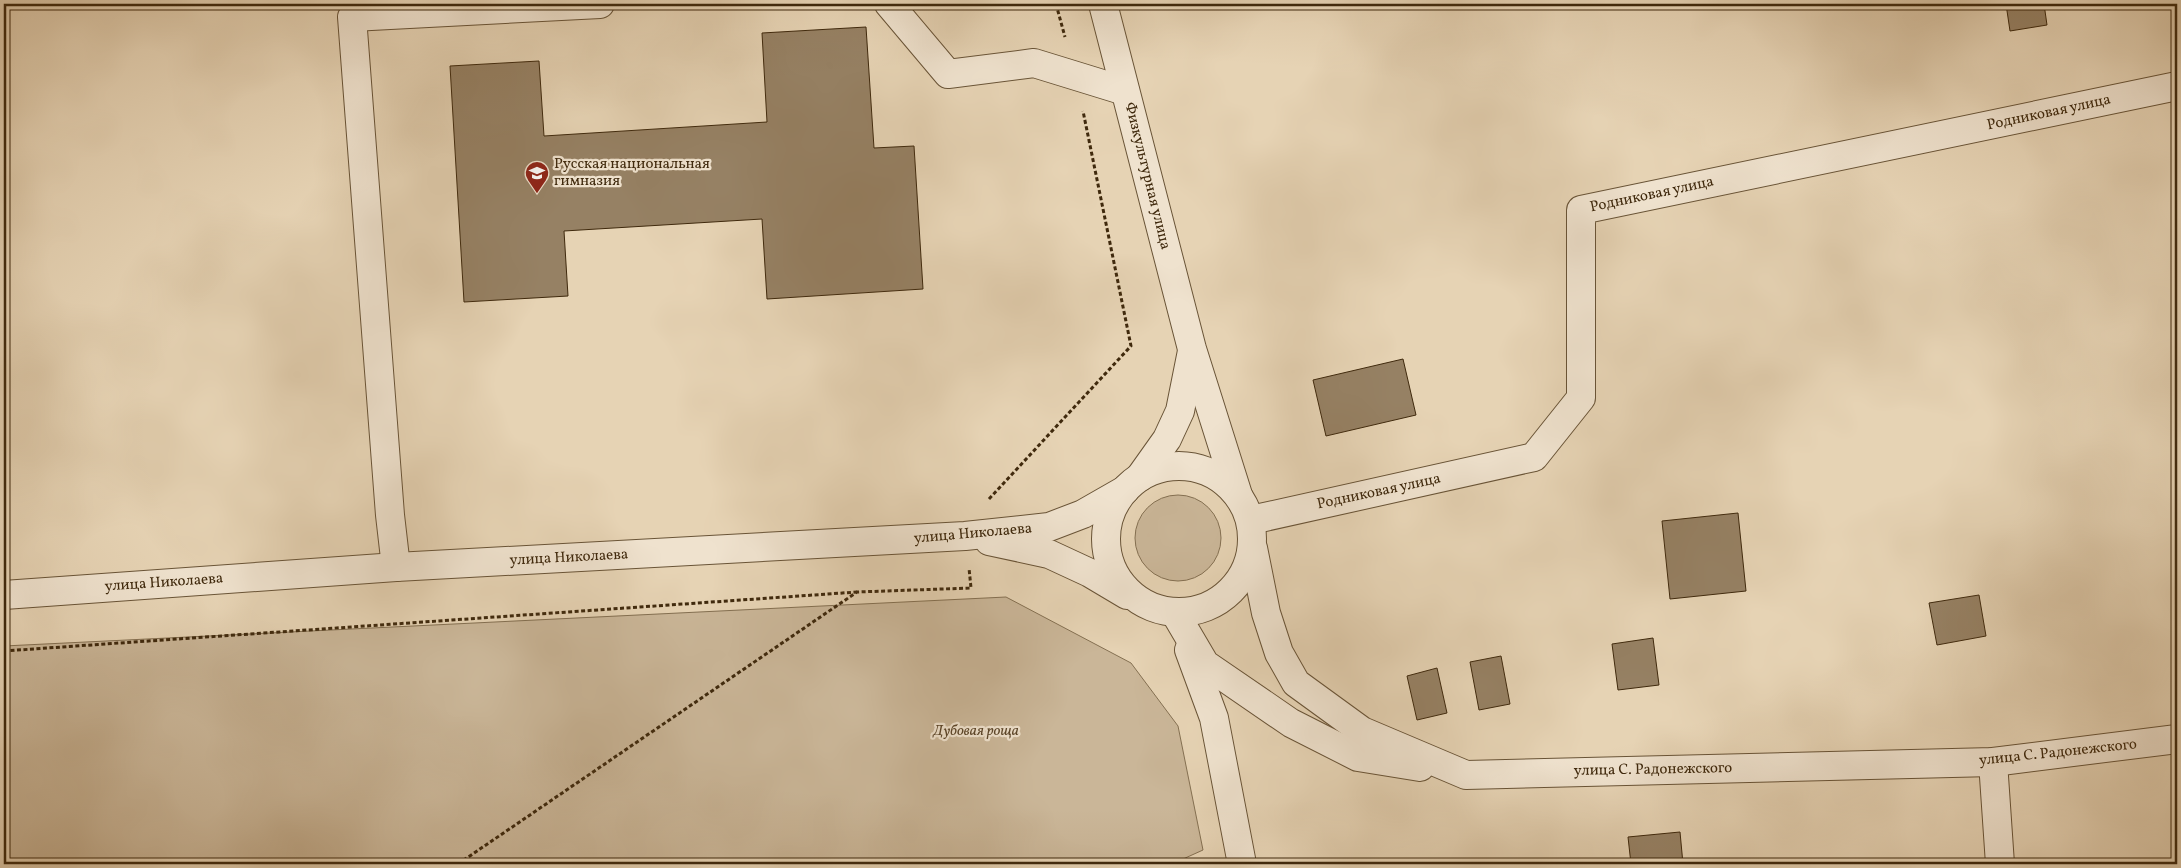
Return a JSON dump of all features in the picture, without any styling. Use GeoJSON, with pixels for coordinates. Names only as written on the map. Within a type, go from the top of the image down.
{"type":"FeatureCollection","features":[{"type":"Feature","properties":{"kind":"street"},"geometry":{"type":"LineString","coordinates":[[396,567],[390,515],[352,17],[600,4]]}},
{"type":"Feature","properties":{"kind":"street"},"geometry":{"type":"LineString","coordinates":[[889,4],[948,74],[1034,63],[1125,91]]}},
{"type":"Feature","properties":{"kind":"street","name":"Физкультурная улица"},"geometry":{"type":"LineString","coordinates":[[1103,4],[1192,349],[1238,495],[1251,520],[1253,534],[1253,548],[1247,569],[1235,588],[1218,602],[1197,611],[1175,613],[1155,609],[1136,600],[1119,582],[1108,560],[1106,535],[1111,511],[1167,440],[1180,411],[1192,349]]}},
{"type":"Feature","properties":{"kind":"street","name":"Родниковая улица"},"geometry":{"type":"LineString","coordinates":[[1251,520],[1534,457],[1581,398],[1581,210],[2177,86]]}},
{"type":"Feature","properties":{"kind":"street","name":"Физкультурная улица"},"geometry":{"type":"LineString","coordinates":[[1132,483],[1160,468],[1189,467],[1204,470],[1223,480],[1238,495]]}},
{"type":"Feature","properties":{"kind":"street","name":"улица Николаева"},"geometry":{"type":"LineString","coordinates":[[4,595],[396,567],[965,536],[1048,527],[1083,514],[1132,483]]}},
{"type":"Feature","properties":{"kind":"street"},"geometry":{"type":"LineString","coordinates":[[965,536],[1049,554],[1090,573],[1136,600]]}},
{"type":"Feature","properties":{"kind":"street","name":"улица С. Радонежского"},"geometry":{"type":"LineString","coordinates":[[1253,548],[1266,614],[1280,653],[1296,683],[1362,731],[1466,775],[1993,762],[2177,739]]}},
{"type":"Feature","properties":{"kind":"street"},"geometry":{"type":"LineString","coordinates":[[1175,613],[1204,664],[1291,723],[1358,757],[1466,775]]}},
{"type":"Feature","properties":{"kind":"street"},"geometry":{"type":"LineString","coordinates":[[1175,613],[1214,718],[1242,864]]}},
{"type":"Feature","properties":{"kind":"street"},"geometry":{"type":"LineString","coordinates":[[1993,762],[2000,864]]}},
{"type":"Feature","properties":{"kind":"path"},"geometry":{"type":"LineString","coordinates":[[4,650],[857,592],[970,588],[965,536],[980,509],[1131,346],[1075,76],[1056,4]]}},
{"type":"Feature","properties":{"kind":"path"},"geometry":{"type":"LineString","coordinates":[[458,864],[857,592]]}},
{"type":"Feature","properties":{"kind":"green space"},"geometry":{"type":"Polygon","coordinates":[[[1178,495],[1202,502],[1214,514],[1221,538],[1214,562],[1202,574],[1178,581],[1154,574],[1142,562],[1135,538],[1142,514],[1154,502],[1178,495]]]}},
{"type":"Feature","properties":{"kind":"green space","name":"Дубовая роща"},"geometry":{"type":"Polygon","coordinates":[[[1006,597],[1131,663],[1178,726],[1203,850],[1172,864],[4,864],[4,646],[1006,597]]]}},
{"type":"Feature","properties":{"kind":"building"},"geometry":{"type":"Polygon","coordinates":[[[2006,4],[2044,4],[2047,25],[2010,31],[2006,4]]]}},
{"type":"Feature","properties":{"kind":"building"},"geometry":{"type":"Polygon","coordinates":[[[866,27],[874,148],[914,146],[923,289],[767,299],[762,219],[564,231],[568,296],[464,302],[450,66],[539,61],[544,136],[767,122],[762,33],[866,27]]]}},
{"type":"Feature","properties":{"kind":"building"},"geometry":{"type":"Polygon","coordinates":[[[1403,359],[1416,415],[1326,436],[1313,380],[1403,359]]]}},
{"type":"Feature","properties":{"kind":"building"},"geometry":{"type":"Polygon","coordinates":[[[1738,513],[1746,591],[1670,599],[1662,521],[1738,513]]]}},
{"type":"Feature","properties":{"kind":"building"},"geometry":{"type":"Polygon","coordinates":[[[1979,595],[1986,636],[1937,645],[1929,603],[1979,595]]]}},
{"type":"Feature","properties":{"kind":"building"},"geometry":{"type":"Polygon","coordinates":[[[1653,638],[1659,685],[1618,690],[1612,644],[1653,638]]]}},
{"type":"Feature","properties":{"kind":"building"},"geometry":{"type":"Polygon","coordinates":[[[1501,656],[1510,704],[1479,710],[1470,662],[1501,656]]]}},
{"type":"Feature","properties":{"kind":"building"},"geometry":{"type":"Polygon","coordinates":[[[1437,668],[1447,713],[1417,720],[1407,676],[1437,668]]]}},
{"type":"Feature","properties":{"kind":"building"},"geometry":{"type":"Polygon","coordinates":[[[1680,832],[1683,864],[1631,864],[1628,837],[1680,832]]]}},
{"type":"Feature","properties":{"kind":"place","name":"Русская национальная гимназия"},"geometry":{"type":"Point","coordinates":[537,194]}}]}
